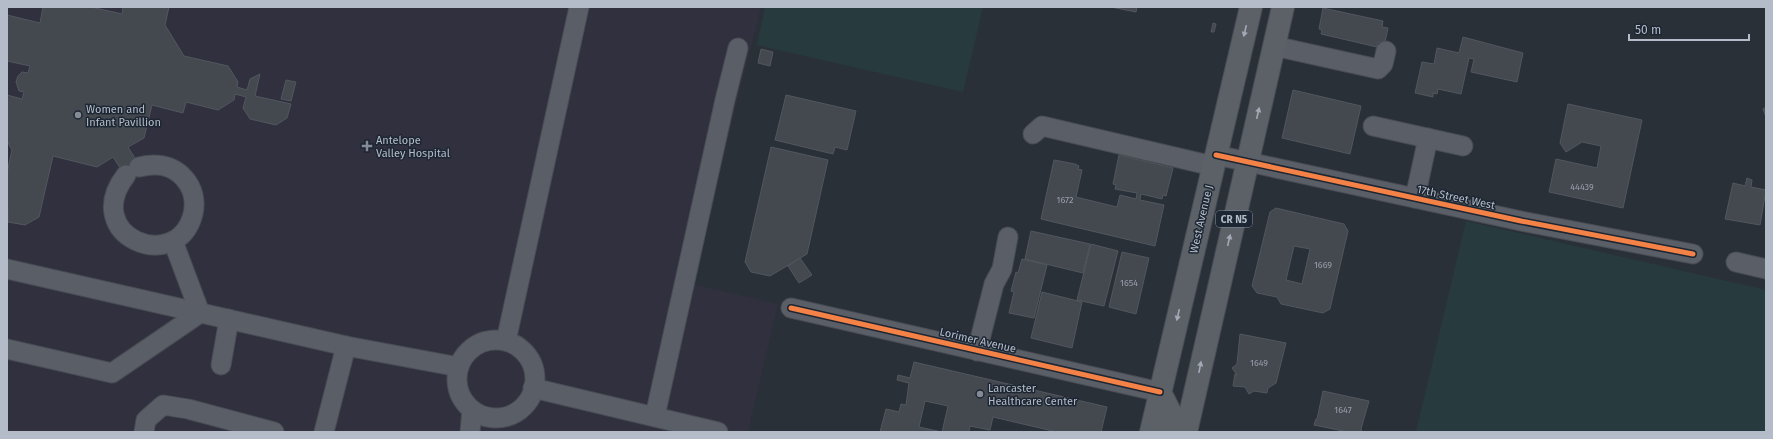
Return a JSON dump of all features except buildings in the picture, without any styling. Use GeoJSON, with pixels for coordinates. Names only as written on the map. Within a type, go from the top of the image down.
{"type":"FeatureCollection","features":[{"type":"Feature","properties":{"kind":"main road","name":"West Avenue J"},"geometry":{"type":"LineString","coordinates":[[1151,432],[1251,7]]}},
{"type":"Feature","properties":{"kind":"main road","name":"CR N5"},"geometry":{"type":"LineString","coordinates":[[1186,432],[1283,7]]}},
{"type":"Feature","properties":{"kind":"main road"},"geometry":{"type":"LineString","coordinates":[[1187,278],[1195,308],[1179,377],[1194,400]]}},
{"type":"Feature","properties":{"kind":"main road"},"geometry":{"type":"LineString","coordinates":[[1160,392],[1171,414],[1167,432]]}},
{"type":"Feature","properties":{"kind":"street"},"geometry":{"type":"LineString","coordinates":[[506,341],[579,7]]}},
{"type":"Feature","properties":{"kind":"street"},"geometry":{"type":"LineString","coordinates":[[1274,46],[1378,69],[1383,64],[1386,51]]}},
{"type":"Feature","properties":{"kind":"street"},"geometry":{"type":"LineString","coordinates":[[655,416],[725,100],[738,48]]}},
{"type":"Feature","properties":{"kind":"street","name":"17th Street West"},"geometry":{"type":"LineString","coordinates":[[1033,134],[1042,126],[1215,160],[1247,161],[1521,221],[1693,254]]}},
{"type":"Feature","properties":{"kind":"street"},"geometry":{"type":"LineString","coordinates":[[1372,126],[1463,146]]}},
{"type":"Feature","properties":{"kind":"street"},"geometry":{"type":"LineString","coordinates":[[1415,198],[1428,138]]}},
{"type":"Feature","properties":{"kind":"street"},"geometry":{"type":"LineString","coordinates":[[152,164],[166,166],[178,172],[188,182],[193,194],[194,208],[191,221],[184,232],[173,241],[161,245],[148,246],[135,242],[124,234],[117,223],[113,211],[113,198],[118,185],[132,171],[152,164]]}},
{"type":"Feature","properties":{"kind":"street"},"geometry":{"type":"LineString","coordinates":[[977,350],[994,284],[1002,269],[1008,237]]}},
{"type":"Feature","properties":{"kind":"street"},"geometry":{"type":"LineString","coordinates":[[173,241],[200,313]]}},
{"type":"Feature","properties":{"kind":"street"},"geometry":{"type":"LineString","coordinates":[[1736,262],[1766,269]]}},
{"type":"Feature","properties":{"kind":"street"},"geometry":{"type":"LineString","coordinates":[[7,269],[346,346],[459,367]]}},
{"type":"Feature","properties":{"kind":"street","name":"Lorimer Avenue"},"geometry":{"type":"LineString","coordinates":[[791,308],[1160,392]]}},
{"type":"Feature","properties":{"kind":"street"},"geometry":{"type":"LineString","coordinates":[[7,349],[112,373],[200,313]]}},
{"type":"Feature","properties":{"kind":"street"},"geometry":{"type":"LineString","coordinates":[[221,365],[229,319]]}},
{"type":"Feature","properties":{"kind":"street"},"geometry":{"type":"LineString","coordinates":[[496,339],[506,341],[515,344],[529,358],[535,376],[533,388],[523,407],[498,425],[485,416],[472,410],[466,403],[458,386],[459,367],[469,351],[477,344],[496,339]]}},
{"type":"Feature","properties":{"kind":"street"},"geometry":{"type":"LineString","coordinates":[[324,432],[346,346]]}},
{"type":"Feature","properties":{"kind":"street"},"geometry":{"type":"LineString","coordinates":[[533,388],[718,432]]}},
{"type":"Feature","properties":{"kind":"street"},"geometry":{"type":"LineString","coordinates":[[144,432],[146,420],[163,405],[274,432]]}},
{"type":"Feature","properties":{"kind":"street"},"geometry":{"type":"LineString","coordinates":[[470,432],[472,410]]}},
{"type":"Feature","properties":{"kind":"shaded area","name":"Antelope Valley Hospital"},"geometry":{"type":"Polygon","coordinates":[[[7,7],[761,7],[692,284],[778,304],[748,432],[7,432],[7,7]]]}},
{"type":"Feature","properties":{"kind":"green space"},"geometry":{"type":"Polygon","coordinates":[[[765,7],[983,7],[963,92],[757,45],[765,7]]]}},
{"type":"Feature","properties":{"kind":"green space"},"geometry":{"type":"Polygon","coordinates":[[[1466,221],[1766,290],[1766,432],[1416,432],[1466,221]]]}},
{"type":"Feature","properties":{"kind":"cycle path"},"geometry":{"type":"LineString","coordinates":[[1216,155],[1521,221],[1693,254]]}},
{"type":"Feature","properties":{"kind":"cycle path"},"geometry":{"type":"LineString","coordinates":[[791,308],[1160,392]]}},
{"type":"Feature","properties":{"kind":"place","name":"Women and Infant Pavillion"},"geometry":{"type":"Point","coordinates":[78,115]}},
{"type":"Feature","properties":{"kind":"place","name":"Antelope Valley Hospital"},"geometry":{"type":"Point","coordinates":[367,146]}},
{"type":"Feature","properties":{"kind":"place","name":"Lancaster Healthcare Center"},"geometry":{"type":"Point","coordinates":[980,394]}}]}
